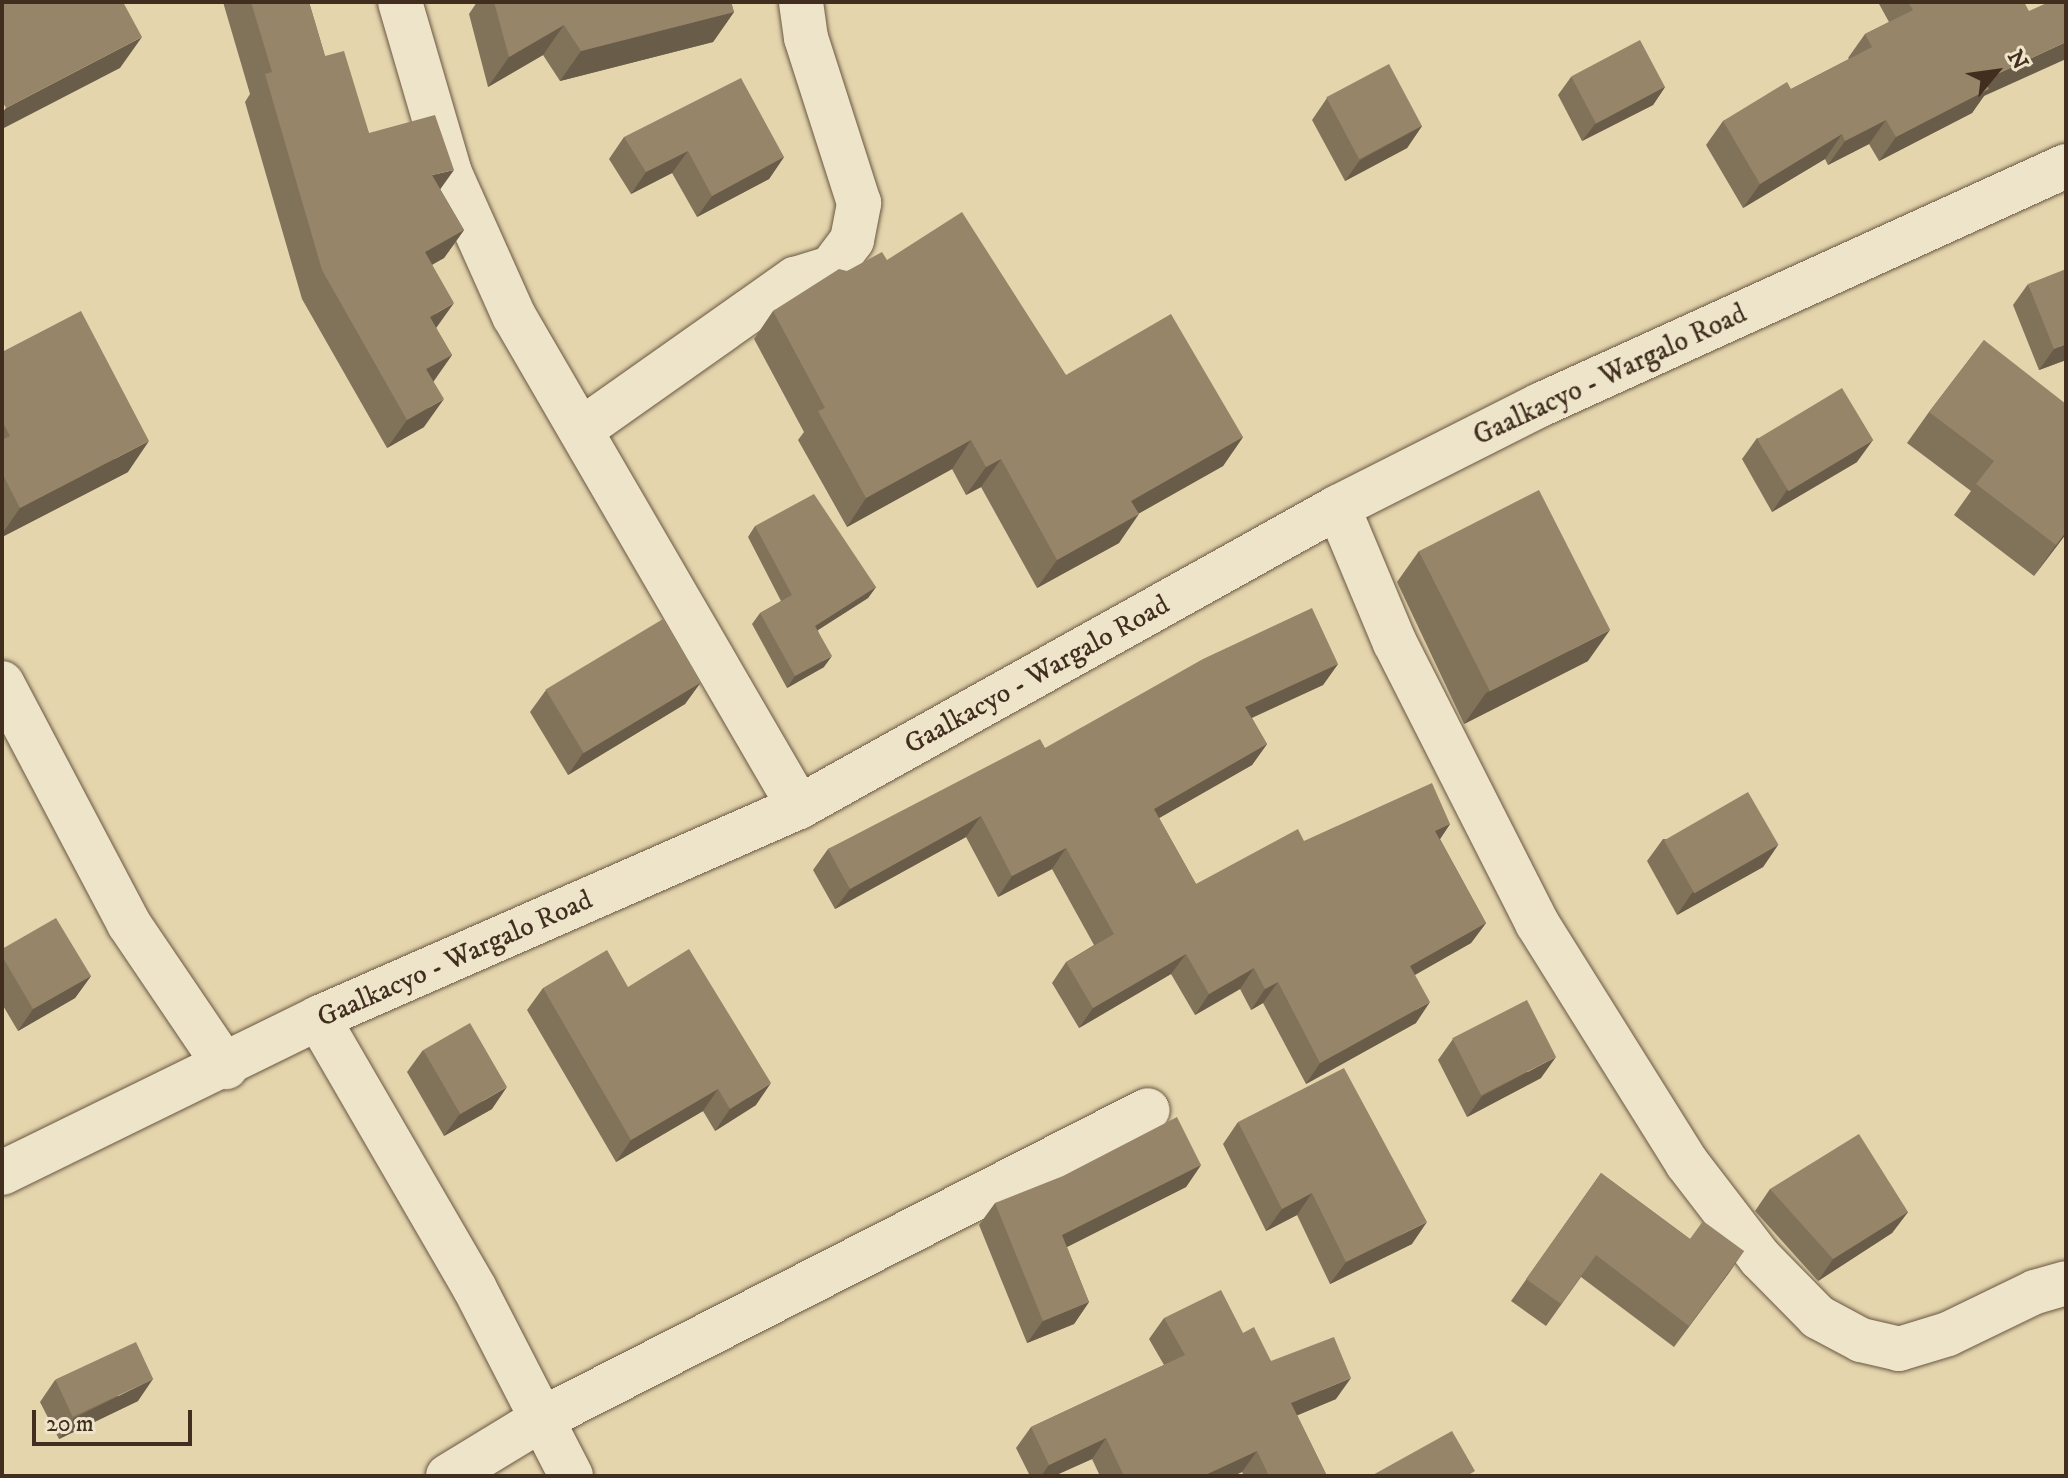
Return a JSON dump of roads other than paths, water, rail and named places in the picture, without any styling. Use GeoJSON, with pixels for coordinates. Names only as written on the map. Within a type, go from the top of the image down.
{"type":"FeatureCollection","features":[{"type":"Feature","properties":{"kind":"street"},"geometry":{"type":"LineString","coordinates":[[400,2],[450,173],[514,316],[799,807]]}},
{"type":"Feature","properties":{"kind":"street"},"geometry":{"type":"LineString","coordinates":[[582,429],[795,279],[831,268],[852,240],[859,203],[806,38],[801,2]]}},
{"type":"Feature","properties":{"kind":"street","name":"Gaalkacyo - Wargalo Road"},"geometry":{"type":"LineString","coordinates":[[2,1173],[226,1067],[318,1018],[799,807],[1338,507],[1540,405],[2066,166]]}},
{"type":"Feature","properties":{"kind":"street"},"geometry":{"type":"LineString","coordinates":[[1338,507],[1395,643],[1537,923],[1687,1163],[1760,1258],[1818,1317],[1861,1340],[1899,1349],[1948,1334],[2035,1292],[2066,1283]]}},
{"type":"Feature","properties":{"kind":"street"},"geometry":{"type":"LineString","coordinates":[[2,683],[129,924],[226,1067]]}},
{"type":"Feature","properties":{"kind":"street"},"geometry":{"type":"LineString","coordinates":[[318,1018],[452,1247],[571,1476]]}},
{"type":"Feature","properties":{"kind":"street"},"geometry":{"type":"LineString","coordinates":[[448,1476],[540,1420],[1148,1110]]}}]}
